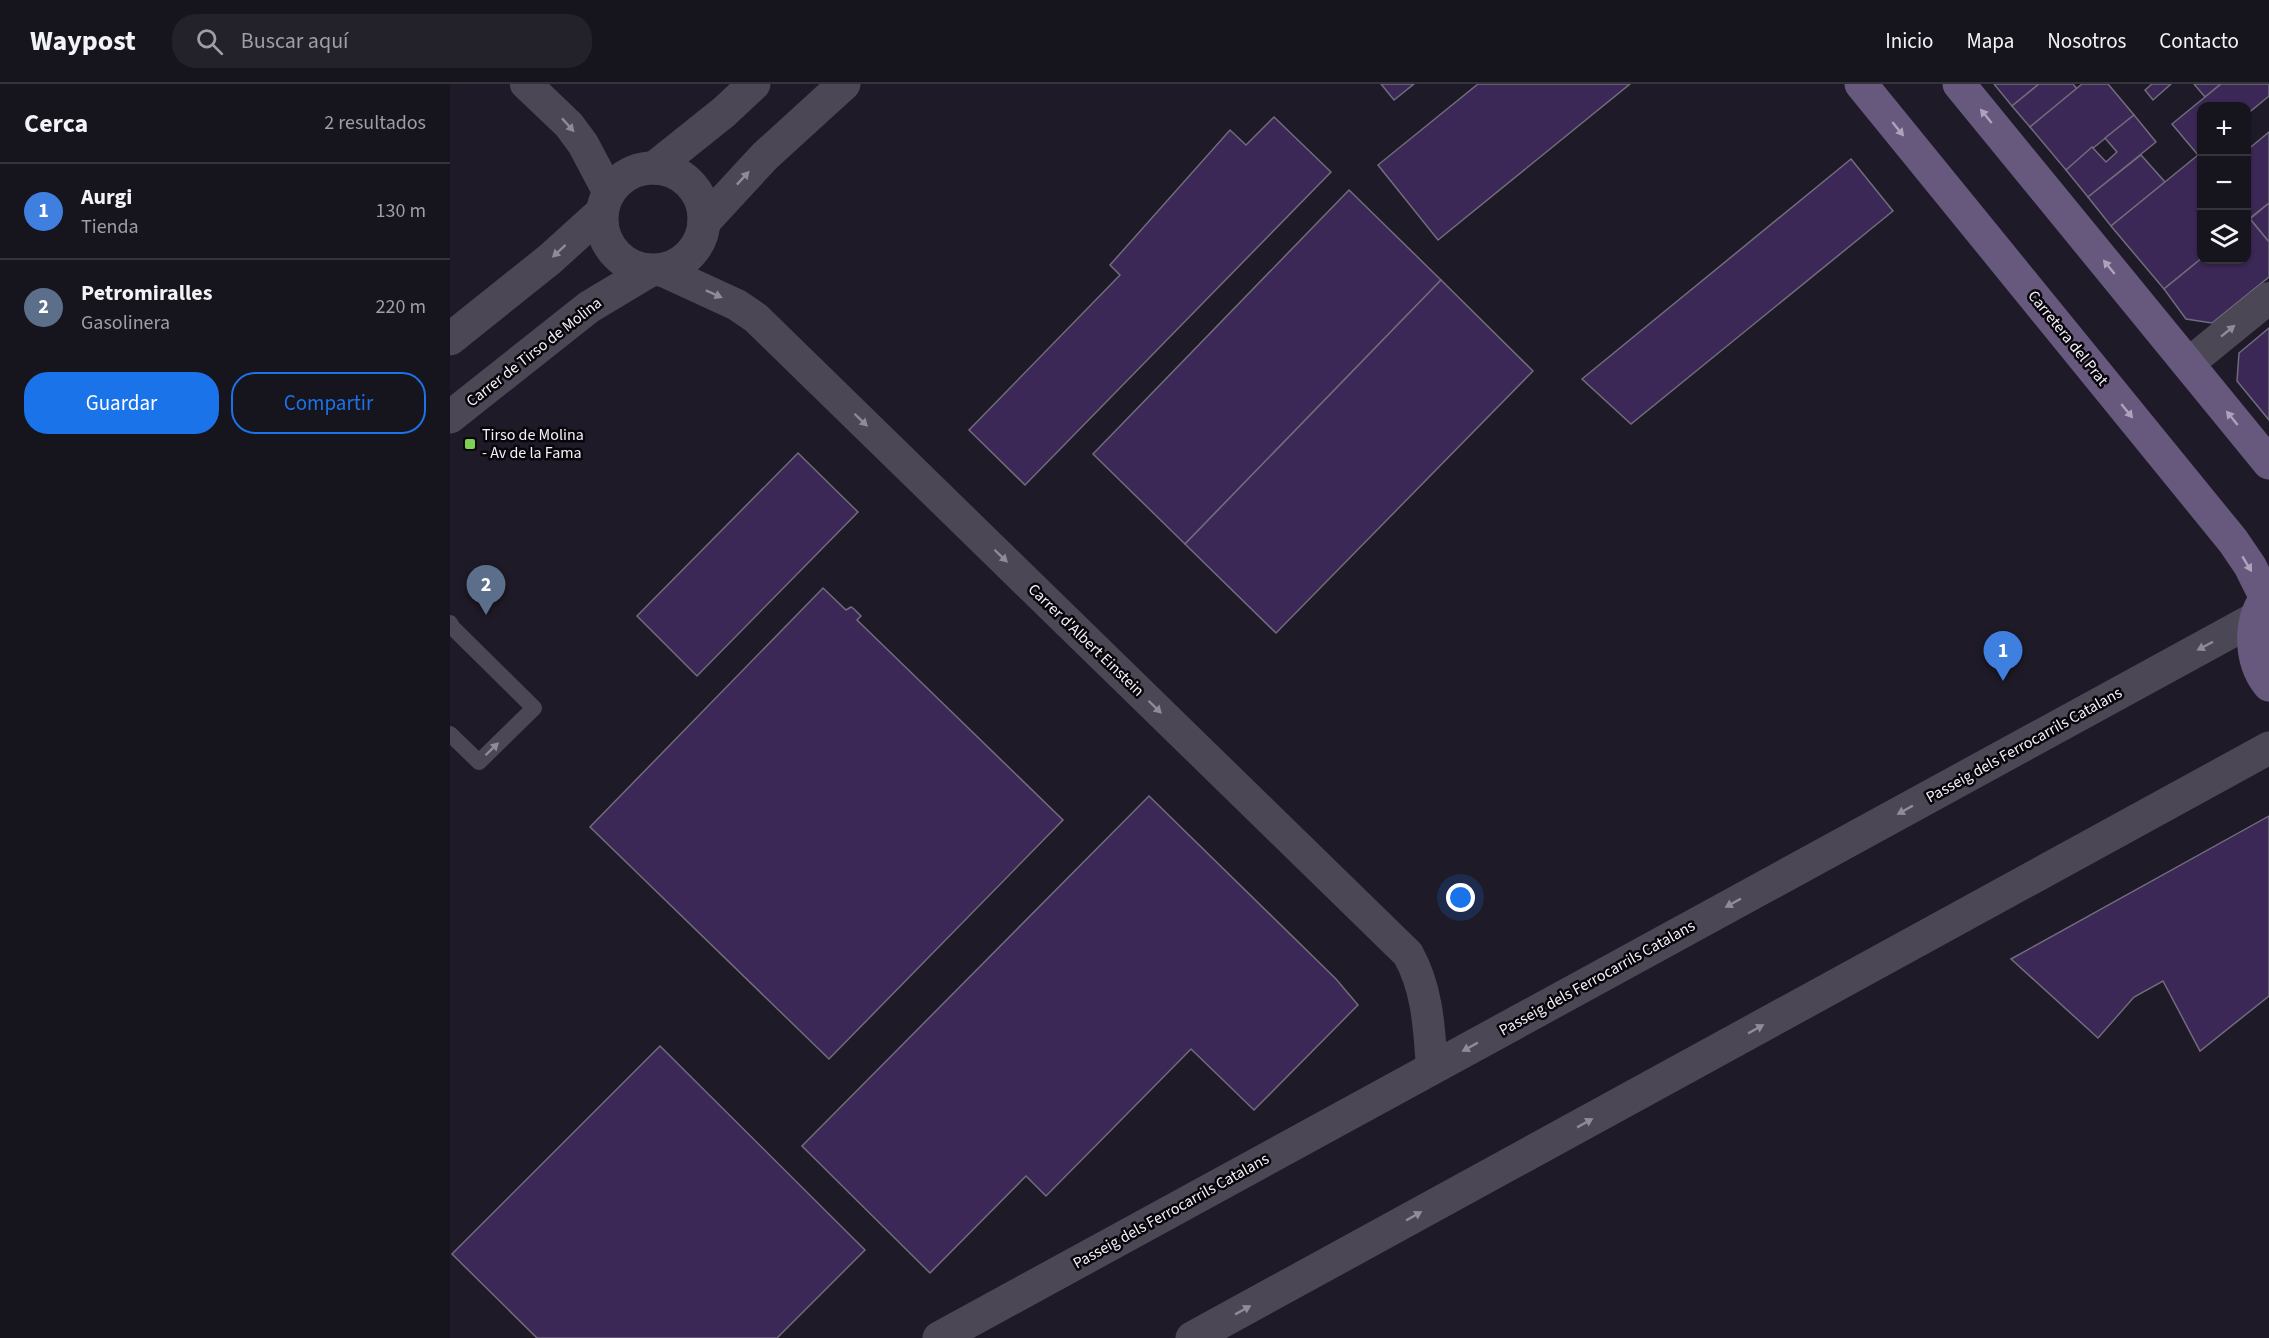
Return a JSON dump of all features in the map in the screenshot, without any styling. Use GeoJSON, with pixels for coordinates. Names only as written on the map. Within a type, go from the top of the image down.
{"type":"FeatureCollection","features":[{"type":"Feature","properties":{"kind":"main road","name":"Carretera del Prat"},"geometry":{"type":"LineString","coordinates":[[1861,84],[2233,541],[2250,566],[2264,603]]}},
{"type":"Feature","properties":{"kind":"main road"},"geometry":{"type":"LineString","coordinates":[[1959,84],[2269,464]]}},
{"type":"Feature","properties":{"kind":"main road"},"geometry":{"type":"LineString","coordinates":[[2264,603],[2253,639],[2256,660],[2269,685]]}},
{"type":"Feature","properties":{"kind":"street"},"geometry":{"type":"LineString","coordinates":[[526,84],[569,125],[583,144],[606,202],[603,232],[613,251],[629,265],[655,270],[676,265],[694,251],[701,237],[704,222],[702,202],[691,185],[674,173],[654,168]]}},
{"type":"Feature","properties":{"kind":"street"},"geometry":{"type":"LineString","coordinates":[[450,339],[550,259],[606,202],[618,182],[629,174],[654,168],[724,112],[754,84]]}},
{"type":"Feature","properties":{"kind":"street"},"geometry":{"type":"LineString","coordinates":[[704,222],[765,156],[844,84]]}},
{"type":"Feature","properties":{"kind":"street","name":"Carrer de Tirso de Molina"},"geometry":{"type":"LineString","coordinates":[[450,417],[589,307],[655,270]]}},
{"type":"Feature","properties":{"kind":"street","name":"Carrer d'Albert Einstein"},"geometry":{"type":"LineString","coordinates":[[655,270],[737,305],[756,318],[1408,954],[1416,969],[1428,1010],[1432,1068]]}},
{"type":"Feature","properties":{"kind":"street"},"geometry":{"type":"LineString","coordinates":[[2188,364],[2269,297]]}},
{"type":"Feature","properties":{"kind":"street","name":"Passeig dels Ferrocarrils Catalans"},"geometry":{"type":"LineString","coordinates":[[939,1338],[1432,1068],[2264,603]]}},
{"type":"Feature","properties":{"kind":"street"},"geometry":{"type":"LineString","coordinates":[[1192,1338],[2269,748]]}},
{"type":"Feature","properties":{"kind":"lane"},"geometry":{"type":"LineString","coordinates":[[450,623],[534,708],[479,762],[450,734]]}},
{"type":"Feature","properties":{"kind":"building"},"geometry":{"type":"Polygon","coordinates":[[[1381,84],[1414,84],[1394,100],[1381,84]]]}},
{"type":"Feature","properties":{"kind":"building"},"geometry":{"type":"Polygon","coordinates":[[[1478,84],[1630,84],[1438,240],[1378,165],[1478,84]]]}},
{"type":"Feature","properties":{"kind":"building"},"geometry":{"type":"Polygon","coordinates":[[[1994,84],[2039,84],[2012,106],[1994,84]]]}},
{"type":"Feature","properties":{"kind":"building"},"geometry":{"type":"Polygon","coordinates":[[[2039,84],[2073,84],[2077,89],[2030,127],[2012,106],[2039,84]]]}},
{"type":"Feature","properties":{"kind":"building"},"geometry":{"type":"Polygon","coordinates":[[[2082,84],[2108,84],[2134,115],[2066,170],[2030,127],[2082,84]]]}},
{"type":"Feature","properties":{"kind":"building"},"geometry":{"type":"Polygon","coordinates":[[[2152,84],[2171,84],[2153,100],[2145,90],[2152,84]]]}},
{"type":"Feature","properties":{"kind":"building"},"geometry":{"type":"Polygon","coordinates":[[[2194,84],[2221,84],[2205,97],[2194,84]]]}},
{"type":"Feature","properties":{"kind":"building"},"geometry":{"type":"Polygon","coordinates":[[[2221,84],[2269,84],[2269,96],[2251,111],[2251,102],[2199,102],[2221,84]]]}},
{"type":"Feature","properties":{"kind":"building"},"geometry":{"type":"Polygon","coordinates":[[[2197,104],[2197,154],[2172,124],[2197,104]]]}},
{"type":"Feature","properties":{"kind":"building"},"geometry":{"type":"Polygon","coordinates":[[[2134,115],[2156,142],[2088,197],[2066,170],[2092,147],[2106,162],[2117,152],[2105,138],[2134,115]]]}},
{"type":"Feature","properties":{"kind":"building"},"geometry":{"type":"Polygon","coordinates":[[[1274,117],[1331,172],[1025,485],[969,430],[1120,275],[1110,265],[1230,130],[1246,145],[1274,117]]]}},
{"type":"Feature","properties":{"kind":"building"},"geometry":{"type":"Polygon","coordinates":[[[2269,132],[2269,203],[2251,217],[2251,156],[2251,147],[2269,132]]]}},
{"type":"Feature","properties":{"kind":"building"},"geometry":{"type":"Polygon","coordinates":[[[2141,155],[2165,182],[2111,226],[2088,197],[2141,155]]]}},
{"type":"Feature","properties":{"kind":"building"},"geometry":{"type":"Polygon","coordinates":[[[2197,156],[2197,262],[2164,289],[2111,226],[2197,156]]]}},
{"type":"Feature","properties":{"kind":"building"},"geometry":{"type":"Polygon","coordinates":[[[1851,159],[1893,211],[1631,424],[1582,379],[1851,159]]]}},
{"type":"Feature","properties":{"kind":"building"},"geometry":{"type":"Polygon","coordinates":[[[1349,190],[1441,280],[1185,544],[1093,454],[1349,190]]]}},
{"type":"Feature","properties":{"kind":"building"},"geometry":{"type":"Polygon","coordinates":[[[2269,203],[2269,242],[2251,220],[2269,203]]]}},
{"type":"Feature","properties":{"kind":"building"},"geometry":{"type":"Polygon","coordinates":[[[2251,220],[2269,242],[2269,277],[2212,323],[2186,319],[2164,289],[2197,262],[2197,264],[2251,264],[2251,220]]]}},
{"type":"Feature","properties":{"kind":"building"},"geometry":{"type":"Polygon","coordinates":[[[1441,280],[1533,371],[1276,633],[1185,544],[1441,280]]]}},
{"type":"Feature","properties":{"kind":"building"},"geometry":{"type":"Polygon","coordinates":[[[2269,328],[2269,420],[2237,381],[2239,353],[2269,328]]]}},
{"type":"Feature","properties":{"kind":"building"},"geometry":{"type":"Polygon","coordinates":[[[798,453],[858,512],[697,676],[637,616],[798,453]]]}},
{"type":"Feature","properties":{"kind":"building"},"geometry":{"type":"Polygon","coordinates":[[[823,588],[846,610],[851,607],[854,609],[861,616],[857,620],[1063,820],[829,1059],[590,827],[823,588]]]}},
{"type":"Feature","properties":{"kind":"building"},"geometry":{"type":"Polygon","coordinates":[[[1149,796],[1336,979],[1358,1005],[1254,1110],[1191,1049],[1046,1196],[1026,1176],[930,1273],[802,1146],[1149,796]]]}},
{"type":"Feature","properties":{"kind":"building"},"geometry":{"type":"Polygon","coordinates":[[[2269,816],[2269,996],[2200,1051],[2163,981],[2134,997],[2098,1038],[2011,959],[2269,816]]]}},
{"type":"Feature","properties":{"kind":"building"},"geometry":{"type":"Polygon","coordinates":[[[660,1046],[865,1250],[777,1338],[537,1338],[452,1254],[660,1046]]]}},
{"type":"Feature","properties":{"kind":"place","name":"Tirso de Molina - Av de la Fama"},"geometry":{"type":"Point","coordinates":[470,444]}},
{"type":"Feature","properties":{"kind":"place","name":"Petromiralles"},"geometry":{"type":"Point","coordinates":[486,615]}},
{"type":"Feature","properties":{"kind":"place","name":"Aurgi"},"geometry":{"type":"Point","coordinates":[2003,681]}}]}
